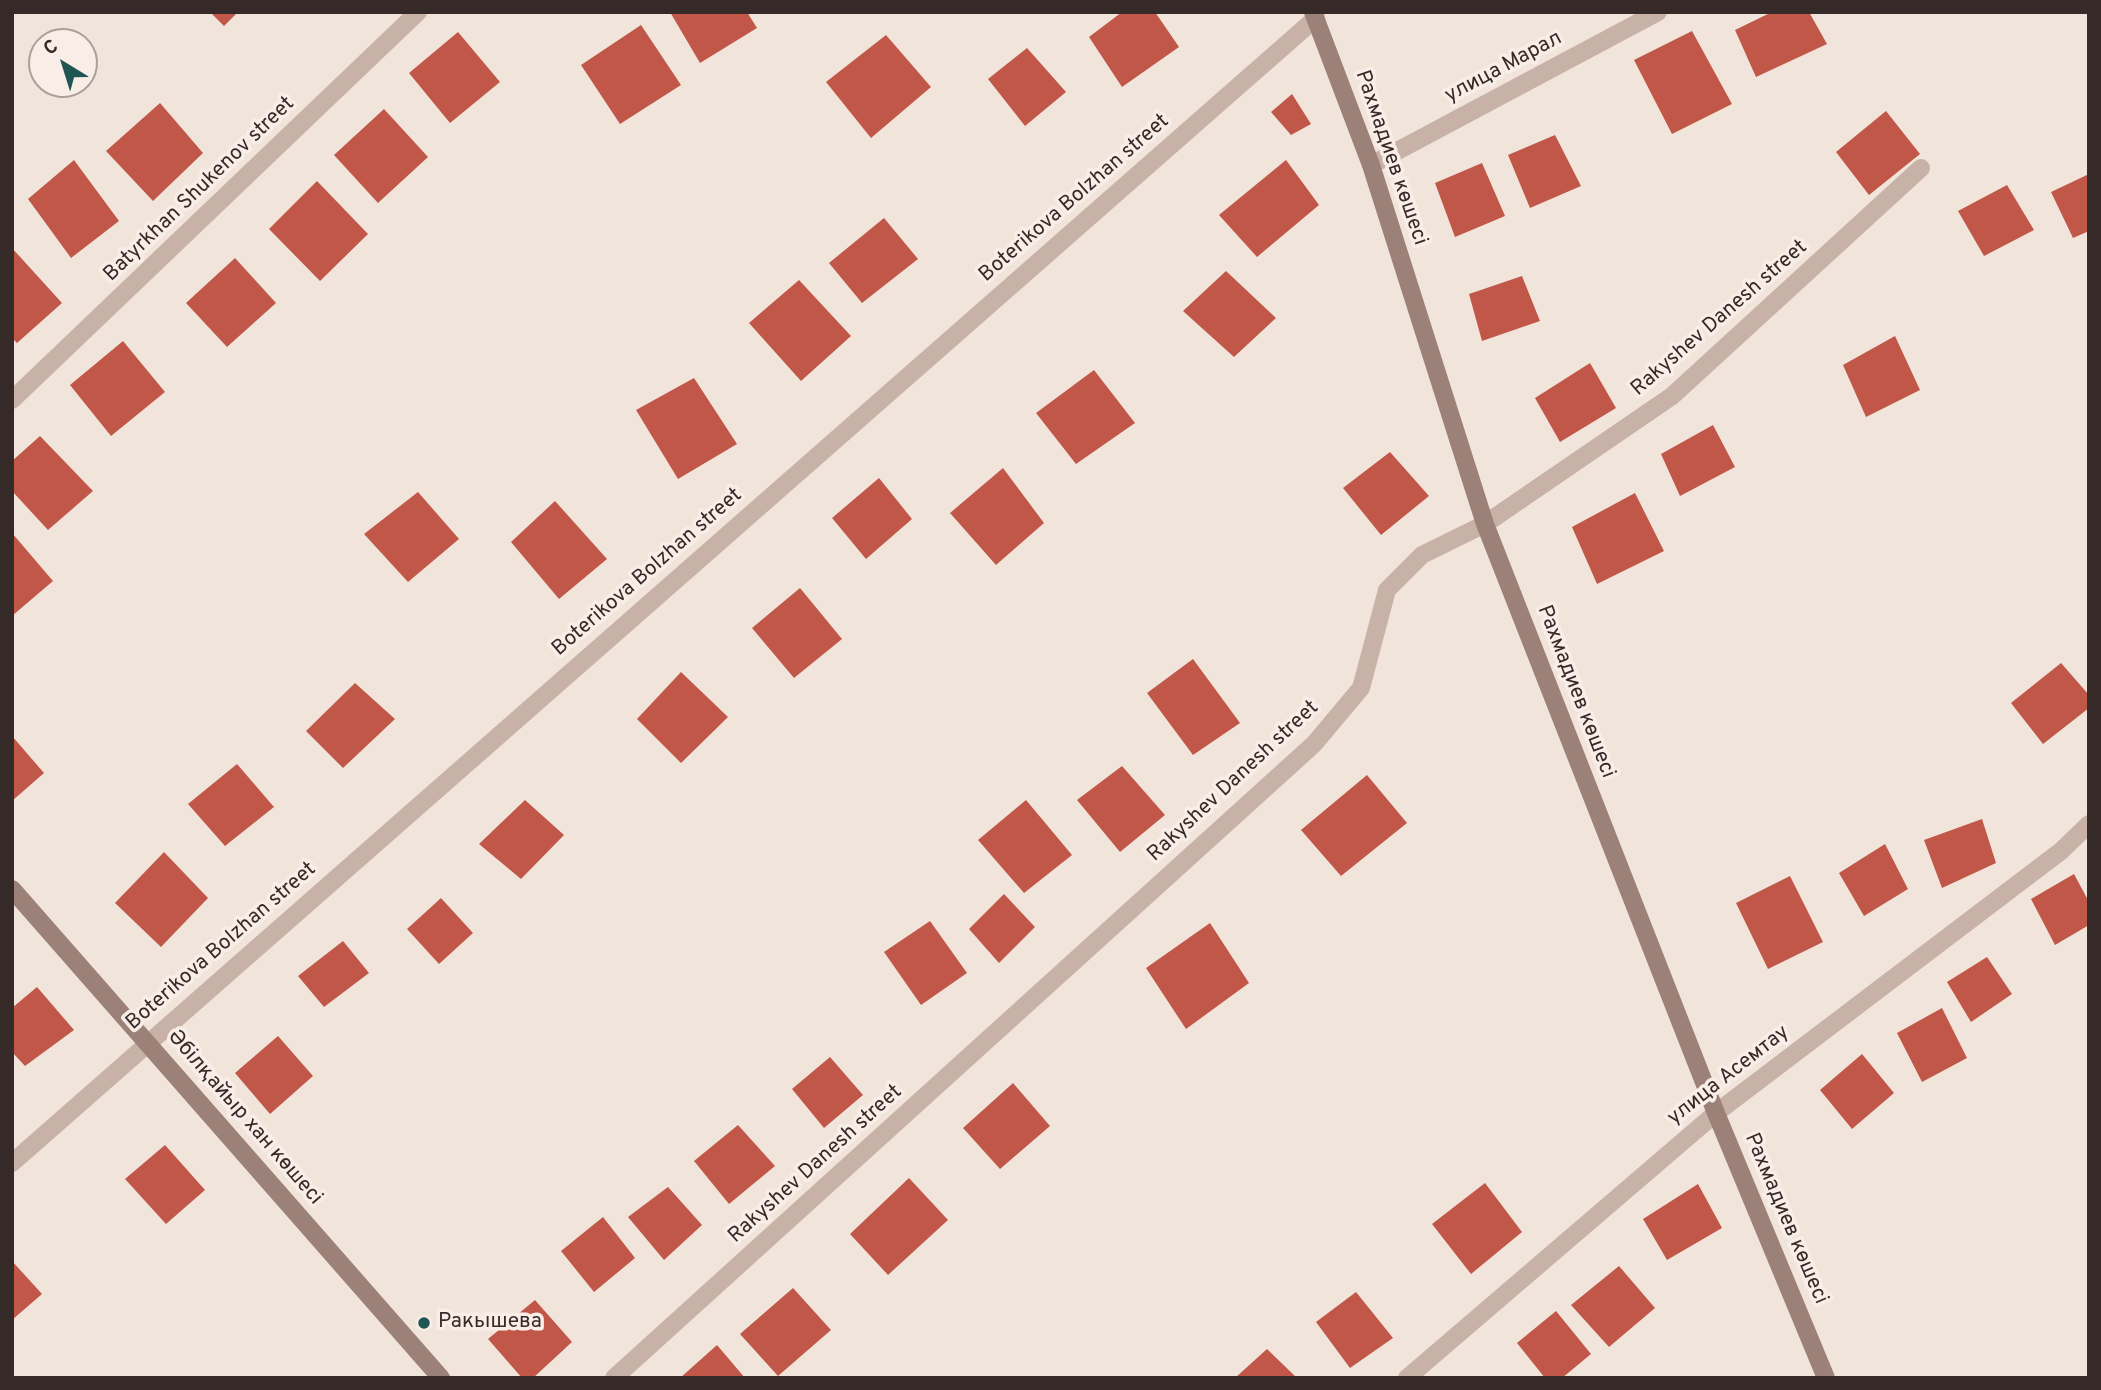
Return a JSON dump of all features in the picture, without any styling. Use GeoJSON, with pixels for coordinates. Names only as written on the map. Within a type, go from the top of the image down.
{"type":"FeatureCollection","features":[{"type":"Feature","properties":{"kind":"street","name":"Batyrkhan Shukenov street"},"geometry":{"type":"LineString","coordinates":[[12,400],[418,12]]}},
{"type":"Feature","properties":{"kind":"street","name":"улица Марал"},"geometry":{"type":"LineString","coordinates":[[1371,165],[1658,12]]}},
{"type":"Feature","properties":{"kind":"street","name":"Рахмадиев көшесі"},"geometry":{"type":"LineString","coordinates":[[1314,15],[1371,165],[1485,524],[1716,1113],[1826,1378]]}},
{"type":"Feature","properties":{"kind":"street","name":"Boterikova Bolzhan street"},"geometry":{"type":"LineString","coordinates":[[12,1163],[1314,15]]}},
{"type":"Feature","properties":{"kind":"street","name":"Rakyshev Danesh street"},"geometry":{"type":"LineString","coordinates":[[614,1378],[1314,744],[1362,688],[1387,590],[1422,555],[1485,524],[1672,397],[1921,168]]}},
{"type":"Feature","properties":{"kind":"street","name":"улица Асемтау"},"geometry":{"type":"LineString","coordinates":[[1407,1378],[1716,1113],[2061,851],[2089,824]]}},
{"type":"Feature","properties":{"kind":"street","name":"Әбілқайыр хан көшесі"},"geometry":{"type":"LineString","coordinates":[[12,890],[440,1378]]}},
{"type":"Feature","properties":{"kind":"building"},"geometry":{"type":"Polygon","coordinates":[[[210,12],[238,12],[224,26],[210,12]]]}},
{"type":"Feature","properties":{"kind":"building"},"geometry":{"type":"Polygon","coordinates":[[[670,12],[747,12],[757,28],[700,63],[670,12]]]}},
{"type":"Feature","properties":{"kind":"building"},"geometry":{"type":"Polygon","coordinates":[[[1122,12],[1155,12],[1179,47],[1122,87],[1089,37],[1122,12]]]}},
{"type":"Feature","properties":{"kind":"building"},"geometry":{"type":"Polygon","coordinates":[[[1772,12],[1809,12],[1827,44],[1756,77],[1735,30],[1772,12]]]}},
{"type":"Feature","properties":{"kind":"building"},"geometry":{"type":"Polygon","coordinates":[[[641,25],[681,85],[620,124],[581,65],[641,25]]]}},
{"type":"Feature","properties":{"kind":"building"},"geometry":{"type":"Polygon","coordinates":[[[1692,31],[1732,104],[1672,134],[1634,60],[1692,31]]]}},
{"type":"Feature","properties":{"kind":"building"},"geometry":{"type":"Polygon","coordinates":[[[458,32],[500,82],[450,123],[409,73],[458,32]]]}},
{"type":"Feature","properties":{"kind":"building"},"geometry":{"type":"Polygon","coordinates":[[[886,35],[931,87],[871,138],[826,82],[886,35]]]}},
{"type":"Feature","properties":{"kind":"building"},"geometry":{"type":"Polygon","coordinates":[[[1027,48],[1066,92],[1025,126],[988,79],[1027,48]]]}},
{"type":"Feature","properties":{"kind":"building"},"geometry":{"type":"Polygon","coordinates":[[[1292,94],[1311,124],[1291,135],[1271,112],[1292,94]]]}},
{"type":"Feature","properties":{"kind":"building"},"geometry":{"type":"Polygon","coordinates":[[[160,103],[203,153],[153,201],[106,151],[160,103]]]}},
{"type":"Feature","properties":{"kind":"building"},"geometry":{"type":"Polygon","coordinates":[[[384,109],[428,157],[378,203],[334,155],[384,109]]]}},
{"type":"Feature","properties":{"kind":"building"},"geometry":{"type":"Polygon","coordinates":[[[1886,111],[1920,154],[1869,195],[1836,152],[1886,111]]]}},
{"type":"Feature","properties":{"kind":"building"},"geometry":{"type":"Polygon","coordinates":[[[1555,135],[1581,186],[1530,208],[1508,155],[1555,135]]]}},
{"type":"Feature","properties":{"kind":"building"},"geometry":{"type":"Polygon","coordinates":[[[74,160],[119,221],[71,258],[28,199],[74,160]]]}},
{"type":"Feature","properties":{"kind":"building"},"geometry":{"type":"Polygon","coordinates":[[[1286,160],[1319,205],[1257,257],[1219,215],[1286,160]]]}},
{"type":"Feature","properties":{"kind":"building"},"geometry":{"type":"Polygon","coordinates":[[[1482,163],[1505,216],[1455,237],[1435,183],[1482,163]]]}},
{"type":"Feature","properties":{"kind":"building"},"geometry":{"type":"Polygon","coordinates":[[[2089,174],[2089,231],[2073,238],[2051,192],[2089,174]]]}},
{"type":"Feature","properties":{"kind":"building"},"geometry":{"type":"Polygon","coordinates":[[[317,181],[368,234],[320,281],[269,229],[317,181]]]}},
{"type":"Feature","properties":{"kind":"building"},"geometry":{"type":"Polygon","coordinates":[[[2007,185],[2034,230],[1984,256],[1958,211],[2007,185]]]}},
{"type":"Feature","properties":{"kind":"building"},"geometry":{"type":"Polygon","coordinates":[[[884,218],[918,259],[862,303],[829,263],[884,218]]]}},
{"type":"Feature","properties":{"kind":"building"},"geometry":{"type":"Polygon","coordinates":[[[12,248],[62,303],[17,343],[12,338],[12,248]]]}},
{"type":"Feature","properties":{"kind":"building"},"geometry":{"type":"Polygon","coordinates":[[[235,258],[276,303],[227,347],[186,303],[235,258]]]}},
{"type":"Feature","properties":{"kind":"building"},"geometry":{"type":"Polygon","coordinates":[[[1226,271],[1276,318],[1234,357],[1183,311],[1226,271]]]}},
{"type":"Feature","properties":{"kind":"building"},"geometry":{"type":"Polygon","coordinates":[[[1522,276],[1540,321],[1482,341],[1469,294],[1522,276]]]}},
{"type":"Feature","properties":{"kind":"building"},"geometry":{"type":"Polygon","coordinates":[[[799,280],[851,336],[801,381],[749,323],[799,280]]]}},
{"type":"Feature","properties":{"kind":"building"},"geometry":{"type":"Polygon","coordinates":[[[1895,336],[1920,390],[1866,417],[1843,365],[1895,336]]]}},
{"type":"Feature","properties":{"kind":"building"},"geometry":{"type":"Polygon","coordinates":[[[123,341],[165,392],[111,436],[70,385],[123,341]]]}},
{"type":"Feature","properties":{"kind":"building"},"geometry":{"type":"Polygon","coordinates":[[[1590,363],[1616,408],[1560,442],[1535,398],[1590,363]]]}},
{"type":"Feature","properties":{"kind":"building"},"geometry":{"type":"Polygon","coordinates":[[[1094,370],[1135,423],[1076,464],[1036,413],[1094,370]]]}},
{"type":"Feature","properties":{"kind":"building"},"geometry":{"type":"Polygon","coordinates":[[[694,378],[737,444],[678,479],[636,410],[694,378]]]}},
{"type":"Feature","properties":{"kind":"building"},"geometry":{"type":"Polygon","coordinates":[[[1713,425],[1735,467],[1680,496],[1661,454],[1713,425]]]}},
{"type":"Feature","properties":{"kind":"building"},"geometry":{"type":"Polygon","coordinates":[[[40,436],[93,491],[48,530],[12,491],[12,461],[40,436]]]}},
{"type":"Feature","properties":{"kind":"building"},"geometry":{"type":"Polygon","coordinates":[[[1390,452],[1429,496],[1381,535],[1343,488],[1390,452]]]}},
{"type":"Feature","properties":{"kind":"building"},"geometry":{"type":"Polygon","coordinates":[[[1003,468],[1044,523],[996,565],[950,513],[1003,468]]]}},
{"type":"Feature","properties":{"kind":"building"},"geometry":{"type":"Polygon","coordinates":[[[879,478],[912,519],[866,559],[832,518],[879,478]]]}},
{"type":"Feature","properties":{"kind":"building"},"geometry":{"type":"Polygon","coordinates":[[[418,492],[459,539],[408,582],[364,534],[418,492]]]}},
{"type":"Feature","properties":{"kind":"building"},"geometry":{"type":"Polygon","coordinates":[[[1635,493],[1664,551],[1597,584],[1572,527],[1635,493]]]}},
{"type":"Feature","properties":{"kind":"building"},"geometry":{"type":"Polygon","coordinates":[[[555,501],[607,559],[559,599],[511,542],[555,501]]]}},
{"type":"Feature","properties":{"kind":"building"},"geometry":{"type":"Polygon","coordinates":[[[12,533],[53,581],[12,616],[12,533]]]}},
{"type":"Feature","properties":{"kind":"building"},"geometry":{"type":"Polygon","coordinates":[[[800,588],[842,639],[794,678],[752,628],[800,588]]]}},
{"type":"Feature","properties":{"kind":"building"},"geometry":{"type":"Polygon","coordinates":[[[1193,659],[1240,723],[1193,755],[1147,693],[1193,659]]]}},
{"type":"Feature","properties":{"kind":"building"},"geometry":{"type":"Polygon","coordinates":[[[2061,663],[2089,695],[2089,708],[2043,744],[2011,703],[2061,663]]]}},
{"type":"Feature","properties":{"kind":"building"},"geometry":{"type":"Polygon","coordinates":[[[681,672],[728,717],[681,763],[637,719],[681,672]]]}},
{"type":"Feature","properties":{"kind":"building"},"geometry":{"type":"Polygon","coordinates":[[[355,683],[395,719],[343,768],[306,731],[355,683]]]}},
{"type":"Feature","properties":{"kind":"building"},"geometry":{"type":"Polygon","coordinates":[[[12,736],[44,773],[12,801],[12,736]]]}},
{"type":"Feature","properties":{"kind":"building"},"geometry":{"type":"Polygon","coordinates":[[[237,764],[274,807],[225,846],[188,804],[237,764]]]}},
{"type":"Feature","properties":{"kind":"building"},"geometry":{"type":"Polygon","coordinates":[[[1122,766],[1165,815],[1120,852],[1077,800],[1122,766]]]}},
{"type":"Feature","properties":{"kind":"building"},"geometry":{"type":"Polygon","coordinates":[[[1367,775],[1407,823],[1341,876],[1301,830],[1367,775]]]}},
{"type":"Feature","properties":{"kind":"building"},"geometry":{"type":"Polygon","coordinates":[[[525,800],[564,835],[521,879],[479,844],[525,800]]]}},
{"type":"Feature","properties":{"kind":"building"},"geometry":{"type":"Polygon","coordinates":[[[1026,800],[1072,855],[1024,893],[978,840],[1026,800]]]}},
{"type":"Feature","properties":{"kind":"building"},"geometry":{"type":"Polygon","coordinates":[[[1982,819],[1996,863],[1942,888],[1924,840],[1982,819]]]}},
{"type":"Feature","properties":{"kind":"building"},"geometry":{"type":"Polygon","coordinates":[[[1885,844],[1908,889],[1864,916],[1839,873],[1885,844]]]}},
{"type":"Feature","properties":{"kind":"building"},"geometry":{"type":"Polygon","coordinates":[[[164,852],[208,898],[161,947],[115,903],[164,852]]]}},
{"type":"Feature","properties":{"kind":"building"},"geometry":{"type":"Polygon","coordinates":[[[2074,874],[2089,902],[2089,925],[2055,945],[2031,899],[2074,874]]]}},
{"type":"Feature","properties":{"kind":"building"},"geometry":{"type":"Polygon","coordinates":[[[1790,876],[1823,942],[1768,969],[1736,903],[1790,876]]]}},
{"type":"Feature","properties":{"kind":"building"},"geometry":{"type":"Polygon","coordinates":[[[1004,894],[1035,927],[999,963],[969,929],[1004,894]]]}},
{"type":"Feature","properties":{"kind":"building"},"geometry":{"type":"Polygon","coordinates":[[[441,898],[473,933],[439,964],[407,929],[441,898]]]}},
{"type":"Feature","properties":{"kind":"building"},"geometry":{"type":"Polygon","coordinates":[[[930,921],[967,973],[921,1005],[884,952],[930,921]]]}},
{"type":"Feature","properties":{"kind":"building"},"geometry":{"type":"Polygon","coordinates":[[[1210,923],[1249,983],[1186,1029],[1146,968],[1210,923]]]}},
{"type":"Feature","properties":{"kind":"building"},"geometry":{"type":"Polygon","coordinates":[[[343,941],[369,973],[324,1007],[298,976],[343,941]]]}},
{"type":"Feature","properties":{"kind":"building"},"geometry":{"type":"Polygon","coordinates":[[[1987,957],[2012,994],[1971,1022],[1947,982],[1987,957]]]}},
{"type":"Feature","properties":{"kind":"building"},"geometry":{"type":"Polygon","coordinates":[[[37,987],[74,1030],[25,1066],[12,1052],[12,1008],[37,987]]]}},
{"type":"Feature","properties":{"kind":"building"},"geometry":{"type":"Polygon","coordinates":[[[1942,1008],[1967,1058],[1922,1082],[1897,1033],[1942,1008]]]}},
{"type":"Feature","properties":{"kind":"building"},"geometry":{"type":"Polygon","coordinates":[[[278,1036],[313,1076],[270,1114],[235,1073],[278,1036]]]}},
{"type":"Feature","properties":{"kind":"building"},"geometry":{"type":"Polygon","coordinates":[[[1862,1054],[1894,1093],[1852,1129],[1820,1090],[1862,1054]]]}},
{"type":"Feature","properties":{"kind":"building"},"geometry":{"type":"Polygon","coordinates":[[[830,1057],[863,1095],[824,1128],[792,1089],[830,1057]]]}},
{"type":"Feature","properties":{"kind":"building"},"geometry":{"type":"Polygon","coordinates":[[[1013,1083],[1050,1126],[1000,1169],[963,1128],[1013,1083]]]}},
{"type":"Feature","properties":{"kind":"building"},"geometry":{"type":"Polygon","coordinates":[[[738,1125],[775,1166],[729,1204],[694,1161],[738,1125]]]}},
{"type":"Feature","properties":{"kind":"building"},"geometry":{"type":"Polygon","coordinates":[[[165,1145],[205,1190],[166,1224],[125,1179],[165,1145]]]}},
{"type":"Feature","properties":{"kind":"building"},"geometry":{"type":"Polygon","coordinates":[[[909,1178],[948,1220],[888,1275],[850,1234],[909,1178]]]}},
{"type":"Feature","properties":{"kind":"building"},"geometry":{"type":"Polygon","coordinates":[[[1485,1183],[1522,1232],[1471,1274],[1432,1224],[1485,1183]]]}},
{"type":"Feature","properties":{"kind":"building"},"geometry":{"type":"Polygon","coordinates":[[[1698,1184],[1722,1228],[1667,1260],[1643,1219],[1698,1184]]]}},
{"type":"Feature","properties":{"kind":"building"},"geometry":{"type":"Polygon","coordinates":[[[668,1187],[702,1225],[664,1260],[628,1217],[668,1187]]]}},
{"type":"Feature","properties":{"kind":"building"},"geometry":{"type":"Polygon","coordinates":[[[603,1217],[635,1258],[594,1292],[561,1251],[603,1217]]]}},
{"type":"Feature","properties":{"kind":"building"},"geometry":{"type":"Polygon","coordinates":[[[12,1261],[42,1294],[12,1320],[12,1261]]]}},
{"type":"Feature","properties":{"kind":"building"},"geometry":{"type":"Polygon","coordinates":[[[1619,1266],[1655,1308],[1609,1347],[1571,1305],[1619,1266]]]}},
{"type":"Feature","properties":{"kind":"building"},"geometry":{"type":"Polygon","coordinates":[[[793,1288],[831,1330],[778,1376],[740,1334],[793,1288]]]}},
{"type":"Feature","properties":{"kind":"building"},"geometry":{"type":"Polygon","coordinates":[[[1356,1292],[1393,1338],[1350,1368],[1316,1322],[1356,1292]]]}},
{"type":"Feature","properties":{"kind":"building"},"geometry":{"type":"Polygon","coordinates":[[[535,1300],[572,1342],[533,1378],[522,1378],[488,1339],[535,1300]]]}},
{"type":"Feature","properties":{"kind":"building"},"geometry":{"type":"Polygon","coordinates":[[[1556,1311],[1591,1354],[1562,1378],[1545,1378],[1517,1343],[1556,1311]]]}},
{"type":"Feature","properties":{"kind":"building"},"geometry":{"type":"Polygon","coordinates":[[[717,1345],[745,1378],[680,1378],[717,1345]]]}},
{"type":"Feature","properties":{"kind":"building"},"geometry":{"type":"Polygon","coordinates":[[[1267,1349],[1297,1378],[1235,1378],[1267,1349]]]}},
{"type":"Feature","properties":{"kind":"place","name":"Ракышева"},"geometry":{"type":"Point","coordinates":[424,1323]}}]}
